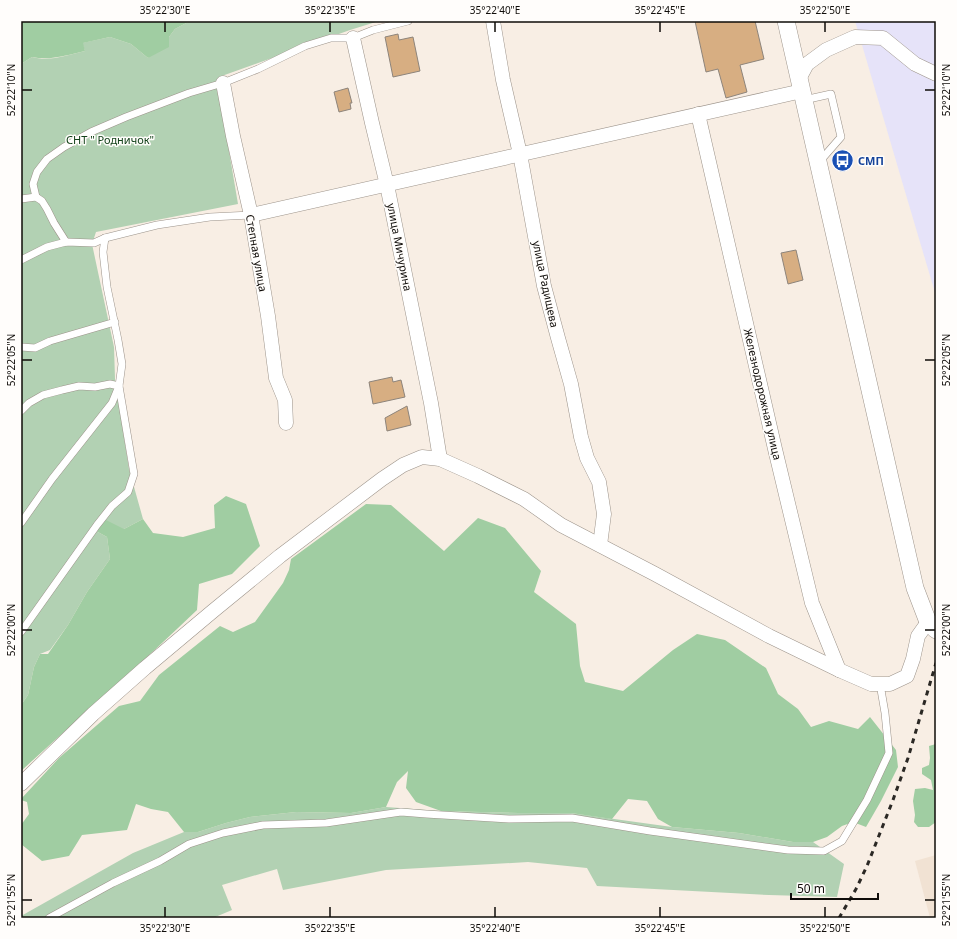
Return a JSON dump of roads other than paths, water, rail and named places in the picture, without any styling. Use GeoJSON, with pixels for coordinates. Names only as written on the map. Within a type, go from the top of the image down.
{"type":"FeatureCollection","features":[{"type":"Feature","properties":{"kind":"street","name":"улица Радищева"},"geometry":{"type":"LineString","coordinates":[[493,21],[503,80],[520,154],[544,286],[571,384],[581,438],[587,458],[599,482],[604,514],[600,544]]}},
{"type":"Feature","properties":{"kind":"street"},"geometry":{"type":"LineString","coordinates":[[21,784],[93,714],[133,678],[280,556],[402,465],[422,457],[440,459],[478,476],[524,500],[561,525],[600,544],[769,636],[839,670],[871,684],[890,684],[907,676],[913,659],[918,636],[932,626],[915,588],[786,21]]}},
{"type":"Feature","properties":{"kind":"street"},"geometry":{"type":"LineString","coordinates":[[802,90],[807,64],[826,50],[856,37],[883,38],[915,64],[936,74]]}},
{"type":"Feature","properties":{"kind":"street","name":"улица Мичурина"},"geometry":{"type":"LineString","coordinates":[[353,38],[387,185],[431,403],[440,459]]}},
{"type":"Feature","properties":{"kind":"street","name":"Степная улица"},"geometry":{"type":"LineString","coordinates":[[223,83],[250,215],[268,316],[276,378],[285,400],[286,423]]}},
{"type":"Feature","properties":{"kind":"street"},"geometry":{"type":"LineString","coordinates":[[250,215],[802,90]]}},
{"type":"Feature","properties":{"kind":"street","name":"Железнодорожная улица"},"geometry":{"type":"LineString","coordinates":[[698,114],[773,442],[812,603],[839,670]]}},
{"type":"Feature","properties":{"kind":"lane"},"geometry":{"type":"LineString","coordinates":[[36,197],[33,184],[37,172],[47,159],[64,147],[91,132],[126,117],[258,69],[305,46],[331,38],[353,38],[373,30],[408,21]]}},
{"type":"Feature","properties":{"kind":"lane"},"geometry":{"type":"LineString","coordinates":[[802,90],[830,94],[841,137],[818,162]]}},
{"type":"Feature","properties":{"kind":"lane"},"geometry":{"type":"LineString","coordinates":[[21,199],[36,197],[42,201],[66,242]]}},
{"type":"Feature","properties":{"kind":"lane"},"geometry":{"type":"LineString","coordinates":[[21,260],[47,247],[66,242],[94,243],[105,238],[157,225],[210,216],[250,215]]}},
{"type":"Feature","properties":{"kind":"lane"},"geometry":{"type":"LineString","coordinates":[[21,523],[52,479],[112,403],[119,386],[122,364],[115,322],[107,288],[103,252],[105,238]]}},
{"type":"Feature","properties":{"kind":"lane"},"geometry":{"type":"LineString","coordinates":[[21,347],[35,348],[50,341],[115,322]]}},
{"type":"Feature","properties":{"kind":"lane"},"geometry":{"type":"LineString","coordinates":[[21,412],[29,404],[43,395],[78,386],[95,387],[110,384],[119,386]]}},
{"type":"Feature","properties":{"kind":"lane"},"geometry":{"type":"LineString","coordinates":[[21,632],[102,518],[112,506],[128,492],[134,474],[119,386]]}},
{"type":"Feature","properties":{"kind":"lane"},"geometry":{"type":"LineString","coordinates":[[48,918],[113,883],[160,861],[189,844],[223,833],[263,825],[326,823],[402,812],[509,819],[572,818],[650,831],[788,850],[824,851],[842,842],[867,800],[889,753],[885,713],[880,684]]}},
{"type":"Feature","properties":{"kind":"railway"},"geometry":{"type":"LineString","coordinates":[[839,918],[856,889],[867,866],[893,800],[908,758],[936,663]]}},
{"type":"Feature","properties":{"kind":"place","name":"СМП"},"geometry":{"type":"Point","coordinates":[843,160]}},
{"type":"Feature","properties":{"kind":"park label","name":"СНТ \" Родничок\""},"geometry":{"type":"Point","coordinates":[110,139]}}]}
